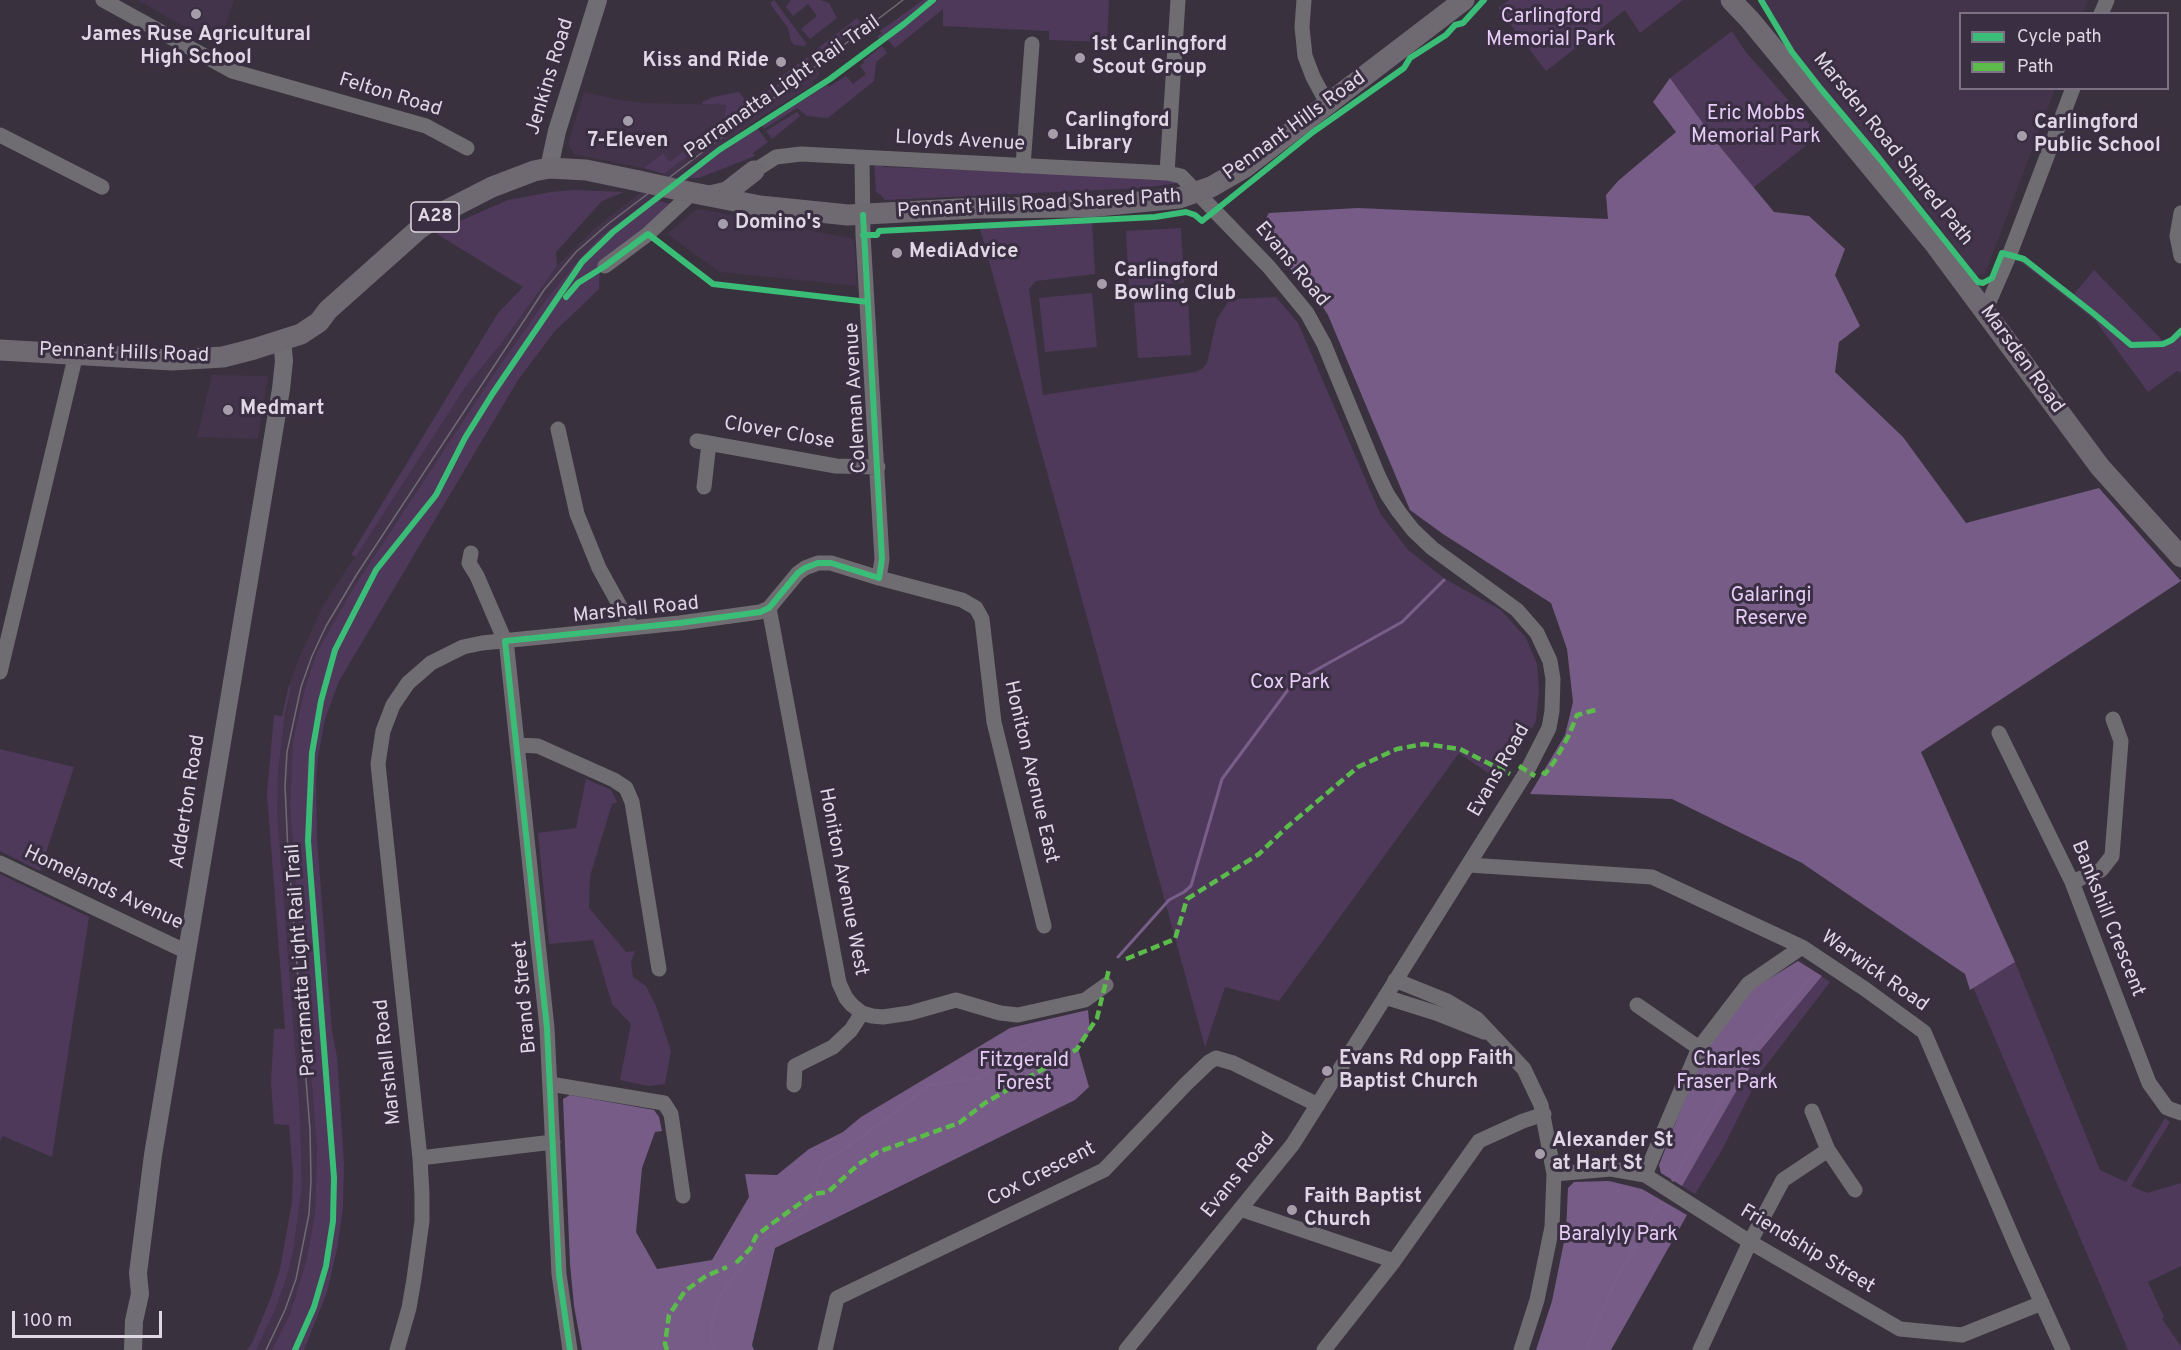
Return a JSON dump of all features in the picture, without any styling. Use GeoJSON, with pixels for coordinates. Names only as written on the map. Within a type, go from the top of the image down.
{"type":"FeatureCollection","features":[{"type":"Feature","properties":{"kind":"highway","name":"Pennant Hills Road"},"geometry":{"type":"LineString","coordinates":[[0,350],[143,359],[202,359],[238,353],[282,339],[295,324],[312,314],[328,310],[343,299],[394,250],[434,218],[492,187],[534,171],[549,168],[586,170],[780,209],[843,215],[977,208],[1088,207],[1155,202],[1197,193],[1244,168],[1464,0]]}},
{"type":"Feature","properties":{"kind":"highway","name":"Marsden Road"},"geometry":{"type":"LineString","coordinates":[[1731,0],[1750,20],[1929,238],[2100,467],[2181,557]]}},
{"type":"Feature","properties":{"kind":"highway","name":"Marsden Road"},"geometry":{"type":"LineString","coordinates":[[1742,0],[1750,20]]}},
{"type":"Feature","properties":{"kind":"highway"},"geometry":{"type":"LineString","coordinates":[[694,193],[727,192],[754,171]]}},
{"type":"Feature","properties":{"kind":"main road","name":"Jenkins Road"},"geometry":{"type":"LineString","coordinates":[[549,168],[556,131],[598,0]]}},
{"type":"Feature","properties":{"kind":"main road","name":"Adderton Road"},"geometry":{"type":"LineString","coordinates":[[133,1350],[134,1320],[140,1294],[138,1273],[153,1155],[281,389],[284,361],[282,339]]}},
{"type":"Feature","properties":{"kind":"main road","name":"Adderton Road"},"geometry":{"type":"LineString","coordinates":[[122,1350],[129,1316],[131,1289],[138,1273]]}},
{"type":"Feature","properties":{"kind":"street","name":"Felton Road"},"geometry":{"type":"LineString","coordinates":[[103,0],[232,71],[426,126],[467,148]]}},
{"type":"Feature","properties":{"kind":"street"},"geometry":{"type":"LineString","coordinates":[[1167,172],[1178,0]]}},
{"type":"Feature","properties":{"kind":"street"},"geometry":{"type":"LineString","coordinates":[[1304,0],[1302,27],[1307,62],[1328,105]]}},
{"type":"Feature","properties":{"kind":"street"},"geometry":{"type":"LineString","coordinates":[[1023,166],[1032,44]]}},
{"type":"Feature","properties":{"kind":"street"},"geometry":{"type":"LineString","coordinates":[[1985,311],[2009,256],[2072,90]]}},
{"type":"Feature","properties":{"kind":"street"},"geometry":{"type":"LineString","coordinates":[[0,135],[102,187]]}},
{"type":"Feature","properties":{"kind":"street","name":"Lloyds Avenue"},"geometry":{"type":"LineString","coordinates":[[754,171],[776,157],[787,154],[1167,172],[1181,176],[1197,193]]}},
{"type":"Feature","properties":{"kind":"street","name":"Coleman Avenue"},"geometry":{"type":"LineString","coordinates":[[862,158],[882,560],[879,578]]}},
{"type":"Feature","properties":{"kind":"street"},"geometry":{"type":"LineString","coordinates":[[605,267],[648,234],[694,193]]}},
{"type":"Feature","properties":{"kind":"street","name":"Evans Road"},"geometry":{"type":"LineString","coordinates":[[1126,1350],[1293,1144],[1533,761],[1549,728],[1552,711],[1553,679],[1544,647],[1537,633],[1517,610],[1432,548],[1413,530],[1399,512],[1378,475],[1324,344],[1307,313],[1269,267],[1197,193]]}},
{"type":"Feature","properties":{"kind":"street"},"geometry":{"type":"LineString","coordinates":[[2181,213],[2177,236],[2181,256]]}},
{"type":"Feature","properties":{"kind":"street"},"geometry":{"type":"LineString","coordinates":[[0,672],[76,354]]}},
{"type":"Feature","properties":{"kind":"street"},"geometry":{"type":"LineString","coordinates":[[558,429],[577,514],[599,568],[632,628]]}},
{"type":"Feature","properties":{"kind":"street","name":"Clover Close"},"geometry":{"type":"LineString","coordinates":[[704,487],[703,442],[836,466],[878,467]]}},
{"type":"Feature","properties":{"kind":"street","name":"Brand Street"},"geometry":{"type":"LineString","coordinates":[[471,554],[469,563],[477,576],[505,641],[546,1029],[559,1274],[570,1350]]}},
{"type":"Feature","properties":{"kind":"street","name":"Honiton Avenue East"},"geometry":{"type":"LineString","coordinates":[[769,608],[798,573],[811,565],[831,563],[963,600],[976,608],[982,619],[994,722],[1044,926]]}},
{"type":"Feature","properties":{"kind":"street","name":"Marshall Road"},"geometry":{"type":"LineString","coordinates":[[397,1350],[409,1308],[422,1221],[420,1158],[380,789],[379,748],[393,705],[408,683],[420,671],[446,654],[463,647],[740,616],[769,608]]}},
{"type":"Feature","properties":{"kind":"street","name":"Honiton Avenue West"},"geometry":{"type":"LineString","coordinates":[[769,608],[839,983],[846,998],[862,1013]]}},
{"type":"Feature","properties":{"kind":"street"},"geometry":{"type":"LineString","coordinates":[[2072,882],[2101,870],[2112,856],[2121,741],[2113,719]]}},
{"type":"Feature","properties":{"kind":"street","name":"Bankshill Crescent"},"geometry":{"type":"LineString","coordinates":[[1999,733],[2072,882],[2149,1083],[2167,1108],[2181,1113]]}},
{"type":"Feature","properties":{"kind":"street"},"geometry":{"type":"LineString","coordinates":[[517,745],[538,746],[614,780],[626,788],[632,802],[659,969]]}},
{"type":"Feature","properties":{"kind":"street","name":"Homelands Avenue"},"geometry":{"type":"LineString","coordinates":[[0,863],[187,952]]}},
{"type":"Feature","properties":{"kind":"street","name":"Warwick Road"},"geometry":{"type":"LineString","coordinates":[[1469,865],[1652,877],[1802,948],[1866,989],[1924,1032],[2063,1350]]}},
{"type":"Feature","properties":{"kind":"street"},"geometry":{"type":"LineString","coordinates":[[1645,1175],[1699,1048],[1748,984],[1802,948]]}},
{"type":"Feature","properties":{"kind":"street"},"geometry":{"type":"LineString","coordinates":[[1395,980],[1447,1001],[1477,1019],[1524,1069],[1544,1114],[1554,1173],[1552,1227],[1537,1300],[1521,1350]]}},
{"type":"Feature","properties":{"kind":"street"},"geometry":{"type":"LineString","coordinates":[[794,1084],[795,1066],[833,1047],[851,1030],[862,1013],[872,1016],[895,1016],[956,1000],[1000,1013],[1023,1014],[1085,1000],[1106,985]]}},
{"type":"Feature","properties":{"kind":"street"},"geometry":{"type":"LineString","coordinates":[[1385,997],[1456,1020],[1496,1037]]}},
{"type":"Feature","properties":{"kind":"street"},"geometry":{"type":"LineString","coordinates":[[1637,1005],[1699,1048]]}},
{"type":"Feature","properties":{"kind":"street","name":"Cox Crescent"},"geometry":{"type":"LineString","coordinates":[[825,1350],[837,1298],[1104,1170],[1186,1084],[1216,1058],[1233,1063],[1318,1105]]}},
{"type":"Feature","properties":{"kind":"street"},"geometry":{"type":"LineString","coordinates":[[550,1084],[664,1103],[671,1114],[683,1196]]}},
{"type":"Feature","properties":{"kind":"street"},"geometry":{"type":"LineString","coordinates":[[1812,1111],[1827,1150],[1855,1190]]}},
{"type":"Feature","properties":{"kind":"street"},"geometry":{"type":"LineString","coordinates":[[1324,1350],[1394,1262],[1479,1141],[1544,1114]]}},
{"type":"Feature","properties":{"kind":"street"},"geometry":{"type":"LineString","coordinates":[[420,1158],[553,1142]]}},
{"type":"Feature","properties":{"kind":"street"},"geometry":{"type":"LineString","coordinates":[[1700,1350],[1750,1242],[1783,1180],[1827,1150]]}},
{"type":"Feature","properties":{"kind":"street","name":"Friendship Street"},"geometry":{"type":"LineString","coordinates":[[1554,1173],[1611,1169],[1645,1175],[1750,1242],[1900,1329],[1962,1335],[2042,1303]]}},
{"type":"Feature","properties":{"kind":"street"},"geometry":{"type":"LineString","coordinates":[[1240,1209],[1394,1262]]}},
{"type":"Feature","properties":{"kind":"shaded area","name":"James Ruse Agricultural High School"},"geometry":{"type":"Polygon","coordinates":[[[137,0],[234,0],[224,31],[216,44],[137,0]]]}},
{"type":"Feature","properties":{"kind":"shaded area"},"geometry":{"type":"Polygon","coordinates":[[[1762,0],[2088,0],[2083,12],[1959,12],[1959,90],[2055,90],[1985,274],[1976,275],[1918,199],[1790,47],[1782,36],[1776,18],[1762,0]]]}},
{"type":"Feature","properties":{"kind":"shaded area"},"geometry":{"type":"Polygon","coordinates":[[[812,64],[820,73],[812,82],[813,85],[758,119],[696,162],[600,237],[582,256],[545,301],[498,368],[354,587],[317,652],[305,688],[293,741],[290,806],[317,1149],[315,1214],[306,1262],[290,1314],[272,1350],[256,1350],[275,1310],[287,1276],[293,1252],[302,1187],[300,1115],[276,794],[281,744],[291,688],[289,685],[300,656],[324,604],[466,386],[501,344],[557,266],[593,230],[803,68],[812,64]]]}},
{"type":"Feature","properties":{"kind":"shaded area"},"geometry":{"type":"Polygon","coordinates":[[[584,92],[647,103],[726,105],[724,119],[670,162],[663,153],[644,168],[574,154],[568,144],[584,92]]]}},
{"type":"Feature","properties":{"kind":"shaded area"},"geometry":{"type":"Polygon","coordinates":[[[700,209],[854,239],[857,286],[720,272],[667,234],[700,209]]]}},
{"type":"Feature","properties":{"kind":"shaded area"},"geometry":{"type":"Polygon","coordinates":[[[212,375],[268,376],[258,439],[197,437],[212,375]]]}},
{"type":"Feature","properties":{"kind":"green space"},"geometry":{"type":"Polygon","coordinates":[[[774,0],[806,43],[805,46],[794,45],[791,41],[788,28],[771,5],[774,0]]]}},
{"type":"Feature","properties":{"kind":"green space"},"geometry":{"type":"Polygon","coordinates":[[[791,0],[820,0],[829,3],[837,18],[810,39],[801,29],[817,16],[808,4],[793,16],[786,7],[791,0]]]}},
{"type":"Feature","properties":{"kind":"green space"},"geometry":{"type":"Polygon","coordinates":[[[923,0],[1109,0],[1107,42],[1049,40],[1049,31],[943,26],[943,9],[895,48],[884,36],[879,39],[877,36],[882,33],[880,31],[923,0]]]}},
{"type":"Feature","properties":{"kind":"green space","name":"Carlingford Memorial Park"},"geometry":{"type":"Polygon","coordinates":[[[1509,0],[1683,0],[1640,33],[1625,10],[1546,71],[1498,8],[1509,0]]]}},
{"type":"Feature","properties":{"kind":"green space"},"geometry":{"type":"Polygon","coordinates":[[[857,18],[862,24],[818,58],[813,52],[857,18]]]}},
{"type":"Feature","properties":{"kind":"green space","name":"Eric Mobbs Memorial Park"},"geometry":{"type":"Polygon","coordinates":[[[1732,31],[1745,51],[1819,135],[1753,188],[1670,78],[1732,31]]]}},
{"type":"Feature","properties":{"kind":"green space"},"geometry":{"type":"Polygon","coordinates":[[[882,46],[887,53],[876,62],[874,81],[828,118],[807,116],[797,108],[764,129],[761,125],[846,76],[853,84],[866,74],[860,66],[864,63],[863,61],[882,46]]]}},
{"type":"Feature","properties":{"kind":"green space"},"geometry":{"type":"Polygon","coordinates":[[[807,57],[812,64],[803,68],[664,174],[644,168],[663,153],[670,162],[724,119],[726,105],[703,104],[702,102],[713,97],[739,92],[749,104],[779,83],[777,80],[807,57]]]}},
{"type":"Feature","properties":{"kind":"green space","name":"Galaringi Reserve"},"geometry":{"type":"Polygon","coordinates":[[[1670,78],[1721,148],[1774,212],[1809,216],[1845,249],[1835,275],[1860,326],[1839,342],[1835,372],[1903,437],[1966,523],[2099,488],[2181,581],[1921,752],[2015,962],[1970,990],[1965,974],[1802,863],[1672,799],[1530,794],[1565,735],[1573,702],[1567,649],[1551,603],[1443,534],[1410,510],[1328,315],[1315,295],[1292,271],[1268,236],[1266,218],[1269,213],[1358,208],[1608,219],[1606,195],[1618,181],[1676,132],[1653,102],[1670,78]]]}},
{"type":"Feature","properties":{"kind":"green space"},"geometry":{"type":"Polygon","coordinates":[[[797,112],[800,116],[772,139],[766,131],[797,112]]]}},
{"type":"Feature","properties":{"kind":"green space"},"geometry":{"type":"Polygon","coordinates":[[[757,128],[768,142],[753,153],[755,156],[699,178],[690,178],[659,201],[671,204],[657,218],[600,260],[599,289],[554,332],[518,380],[339,681],[325,719],[316,783],[317,840],[332,1032],[337,1057],[344,1164],[343,1207],[337,1249],[327,1292],[304,1350],[272,1350],[290,1314],[306,1262],[315,1214],[317,1149],[290,807],[293,741],[305,688],[317,652],[354,587],[498,368],[545,301],[582,256],[600,237],[720,145],[724,151],[757,128]]]}},
{"type":"Feature","properties":{"kind":"green space"},"geometry":{"type":"Polygon","coordinates":[[[874,162],[884,167],[1172,177],[1178,183],[1142,188],[885,200],[876,192],[874,162]]]}},
{"type":"Feature","properties":{"kind":"green space"},"geometry":{"type":"Polygon","coordinates":[[[574,190],[624,192],[602,201],[556,252],[557,266],[501,344],[466,386],[356,556],[351,555],[498,313],[523,287],[437,234],[451,225],[508,200],[574,190]]]}},
{"type":"Feature","properties":{"kind":"green space","name":"Cox Park"},"geometry":{"type":"Polygon","coordinates":[[[1092,222],[1095,274],[1036,281],[1029,289],[1043,395],[1195,372],[1207,363],[1217,319],[1228,302],[1235,299],[1276,297],[1298,323],[1380,513],[1407,549],[1445,579],[1501,610],[1526,638],[1537,664],[1539,690],[1536,721],[1501,782],[1459,753],[1279,1001],[1225,987],[1205,1047],[980,228],[1092,222]]]}},
{"type":"Feature","properties":{"kind":"green space"},"geometry":{"type":"Polygon","coordinates":[[[1181,228],[1184,283],[1129,286],[1126,231],[1181,228]]]}},
{"type":"Feature","properties":{"kind":"green space"},"geometry":{"type":"Polygon","coordinates":[[[2024,256],[2074,294],[2094,270],[2164,342],[2181,327],[2181,373],[2177,371],[2148,392],[2095,320],[2021,262],[2024,256]]]}},
{"type":"Feature","properties":{"kind":"green space"},"geometry":{"type":"Polygon","coordinates":[[[1092,293],[1097,347],[1045,352],[1039,298],[1092,293]]]}},
{"type":"Feature","properties":{"kind":"green space"},"geometry":{"type":"Polygon","coordinates":[[[1188,300],[1191,355],[1138,358],[1134,303],[1188,300]]]}},
{"type":"Feature","properties":{"kind":"green space"},"geometry":{"type":"Polygon","coordinates":[[[289,685],[291,688],[278,771],[277,813],[300,1115],[302,1187],[293,1252],[287,1276],[275,1310],[256,1350],[247,1350],[271,1297],[280,1269],[292,1202],[293,1174],[289,1125],[274,1124],[271,1082],[274,1029],[285,1029],[267,794],[274,715],[282,716],[289,685]]]}},
{"type":"Feature","properties":{"kind":"green space"},"geometry":{"type":"Polygon","coordinates":[[[0,749],[74,767],[40,871],[0,851],[0,749]]]}},
{"type":"Feature","properties":{"kind":"green space"},"geometry":{"type":"Polygon","coordinates":[[[586,779],[611,790],[617,802],[612,804],[590,876],[589,908],[626,952],[635,951],[631,962],[633,977],[646,986],[656,1006],[671,1051],[665,1084],[649,1086],[620,1080],[631,1024],[612,1004],[593,940],[549,944],[538,833],[576,828],[586,779]]]}},
{"type":"Feature","properties":{"kind":"green space"},"geometry":{"type":"Polygon","coordinates":[[[0,874],[89,917],[52,1157],[3,1136],[0,1141],[0,874]]]}},
{"type":"Feature","properties":{"kind":"green space","name":"Charles Fraser Park"},"geometry":{"type":"Polygon","coordinates":[[[1798,961],[1830,982],[1761,1072],[1722,1150],[1695,1194],[1661,1173],[1659,1165],[1798,961]]]}},
{"type":"Feature","properties":{"kind":"green space","name":"Charles Fraser Park"},"geometry":{"type":"Polygon","coordinates":[[[1798,961],[1822,976],[1758,1053],[1682,1186],[1661,1173],[1659,1165],[1702,1055],[1752,989],[1798,961]]]}},
{"type":"Feature","properties":{"kind":"green space"},"geometry":{"type":"Polygon","coordinates":[[[2015,962],[2100,1170],[2126,1182],[2165,1118],[2170,1122],[2131,1186],[2147,1193],[2181,1183],[2181,1266],[2148,1282],[2164,1317],[2162,1319],[2181,1346],[2181,1350],[2128,1350],[1973,987],[2015,962]]]}},
{"type":"Feature","properties":{"kind":"green space","name":"Fitzgerald Forest"},"geometry":{"type":"Polygon","coordinates":[[[1088,1010],[1090,1032],[1077,1045],[1089,1087],[1075,1100],[775,1248],[752,1345],[754,1350],[582,1350],[574,1306],[570,1264],[563,1099],[570,1095],[654,1110],[659,1117],[662,1131],[655,1132],[642,1168],[636,1232],[657,1269],[712,1260],[749,1197],[745,1174],[777,1175],[809,1149],[843,1132],[861,1117],[1010,1028],[1088,1010]]]}},
{"type":"Feature","properties":{"kind":"green space","name":"Baralyly Park"},"geometry":{"type":"Polygon","coordinates":[[[1609,1181],[1642,1189],[1687,1215],[1611,1350],[1536,1350],[1552,1301],[1566,1232],[1568,1188],[1574,1182],[1609,1181]]]}},
{"type":"Feature","properties":{"kind":"waterway"},"geometry":{"type":"LineString","coordinates":[[1118,957],[1169,900],[1191,886],[1222,779],[1293,683],[1402,622],[1444,580]]}},
{"type":"Feature","properties":{"kind":"waterway"},"geometry":{"type":"LineString","coordinates":[[1673,1180],[1752,1045],[1814,974]]}},
{"type":"Feature","properties":{"kind":"waterway"},"geometry":{"type":"LineString","coordinates":[[715,1350],[710,1336],[719,1297],[763,1238],[805,1213],[823,1161],[846,1148],[929,1085],[979,1078],[1032,1040]]}},
{"type":"Feature","properties":{"kind":"waterway"},"geometry":{"type":"LineString","coordinates":[[1586,1350],[1616,1279],[1661,1203]]}},
{"type":"Feature","properties":{"kind":"tram line"},"geometry":{"type":"LineString","coordinates":[[266,1350],[285,1310],[296,1279],[309,1214],[310,1130],[285,786],[287,752],[301,687],[326,626],[357,574],[544,290],[576,252],[608,224],[903,0]]}},
{"type":"Feature","properties":{"kind":"marked path"},"geometry":{"type":"LineString","coordinates":[[1542,772],[1545,774],[1554,762],[1577,715],[1599,709]]}},
{"type":"Feature","properties":{"kind":"marked path"},"geometry":{"type":"LineString","coordinates":[[1126,959],[1175,939],[1187,899],[1259,854],[1358,767],[1397,749],[1424,744],[1460,749],[1510,774]]}},
{"type":"Feature","properties":{"kind":"marked path"},"geometry":{"type":"LineString","coordinates":[[1519,766],[1535,776]]}},
{"type":"Feature","properties":{"kind":"marked path"},"geometry":{"type":"LineString","coordinates":[[736,1263],[750,1249],[756,1236],[770,1225],[813,1194],[828,1192],[859,1164],[878,1152],[959,1123],[985,1103],[1077,1049],[1097,1018],[1109,969]]}},
{"type":"Feature","properties":{"kind":"marked path"},"geometry":{"type":"LineString","coordinates":[[667,1350],[665,1344],[669,1315],[685,1291],[706,1276],[727,1267]]}},
{"type":"Feature","properties":{"kind":"cycle path","name":"Parramatta Light Rail Trail"},"geometry":{"type":"LineString","coordinates":[[295,1350],[314,1307],[326,1266],[333,1221],[334,1178],[308,841],[312,753],[321,701],[335,650],[376,570],[436,495],[465,438],[493,393],[582,262],[613,232],[719,150],[830,79],[933,0]]}},
{"type":"Feature","properties":{"kind":"cycle path","name":"Pennant Hills Road Shared Path"},"geometry":{"type":"LineString","coordinates":[[863,235],[877,235],[879,231],[1155,217],[1186,212],[1202,221],[1313,132],[1404,68],[1410,58],[1446,35],[1455,25],[1463,23],[1484,0]]}},
{"type":"Feature","properties":{"kind":"cycle path","name":"Marsden Road Shared Path"},"geometry":{"type":"LineString","coordinates":[[1761,0],[1792,52],[1978,282],[1983,283],[1992,278],[2002,253],[2024,259],[2131,345],[2163,344],[2172,340],[2181,331]]}},
{"type":"Feature","properties":{"kind":"cycle path"},"geometry":{"type":"LineString","coordinates":[[570,1350],[559,1274],[547,1028],[505,641],[680,623],[760,612],[769,608],[798,573],[818,563],[831,563],[879,578],[882,559],[863,215]]}},
{"type":"Feature","properties":{"kind":"cycle path"},"geometry":{"type":"LineString","coordinates":[[566,297],[578,283],[648,234],[713,284],[868,302]]}},
{"type":"Feature","properties":{"kind":"place","name":"James Ruse Agricultural High School"},"geometry":{"type":"Point","coordinates":[196,14]}},
{"type":"Feature","properties":{"kind":"place","name":"1st Carlingford Scout Group"},"geometry":{"type":"Point","coordinates":[1080,58]}},
{"type":"Feature","properties":{"kind":"place","name":"Kiss and Ride"},"geometry":{"type":"Point","coordinates":[781,62]}},
{"type":"Feature","properties":{"kind":"place","name":"7-Eleven"},"geometry":{"type":"Point","coordinates":[628,121]}},
{"type":"Feature","properties":{"kind":"place","name":"Carlingford Library"},"geometry":{"type":"Point","coordinates":[1053,134]}},
{"type":"Feature","properties":{"kind":"place","name":"Carlingford Public School"},"geometry":{"type":"Point","coordinates":[2022,136]}},
{"type":"Feature","properties":{"kind":"place","name":"Domino's"},"geometry":{"type":"Point","coordinates":[723,224]}},
{"type":"Feature","properties":{"kind":"place","name":"MediAdvice"},"geometry":{"type":"Point","coordinates":[897,253]}},
{"type":"Feature","properties":{"kind":"place","name":"Carlingford Bowling Club"},"geometry":{"type":"Point","coordinates":[1102,284]}},
{"type":"Feature","properties":{"kind":"place","name":"Medmart"},"geometry":{"type":"Point","coordinates":[228,410]}},
{"type":"Feature","properties":{"kind":"place","name":"Evans Rd opp Faith Baptist Church"},"geometry":{"type":"Point","coordinates":[1327,1071]}},
{"type":"Feature","properties":{"kind":"place","name":"Alexander St at Hart St"},"geometry":{"type":"Point","coordinates":[1540,1154]}},
{"type":"Feature","properties":{"kind":"place","name":"Faith Baptist Church"},"geometry":{"type":"Point","coordinates":[1292,1210]}}]}
